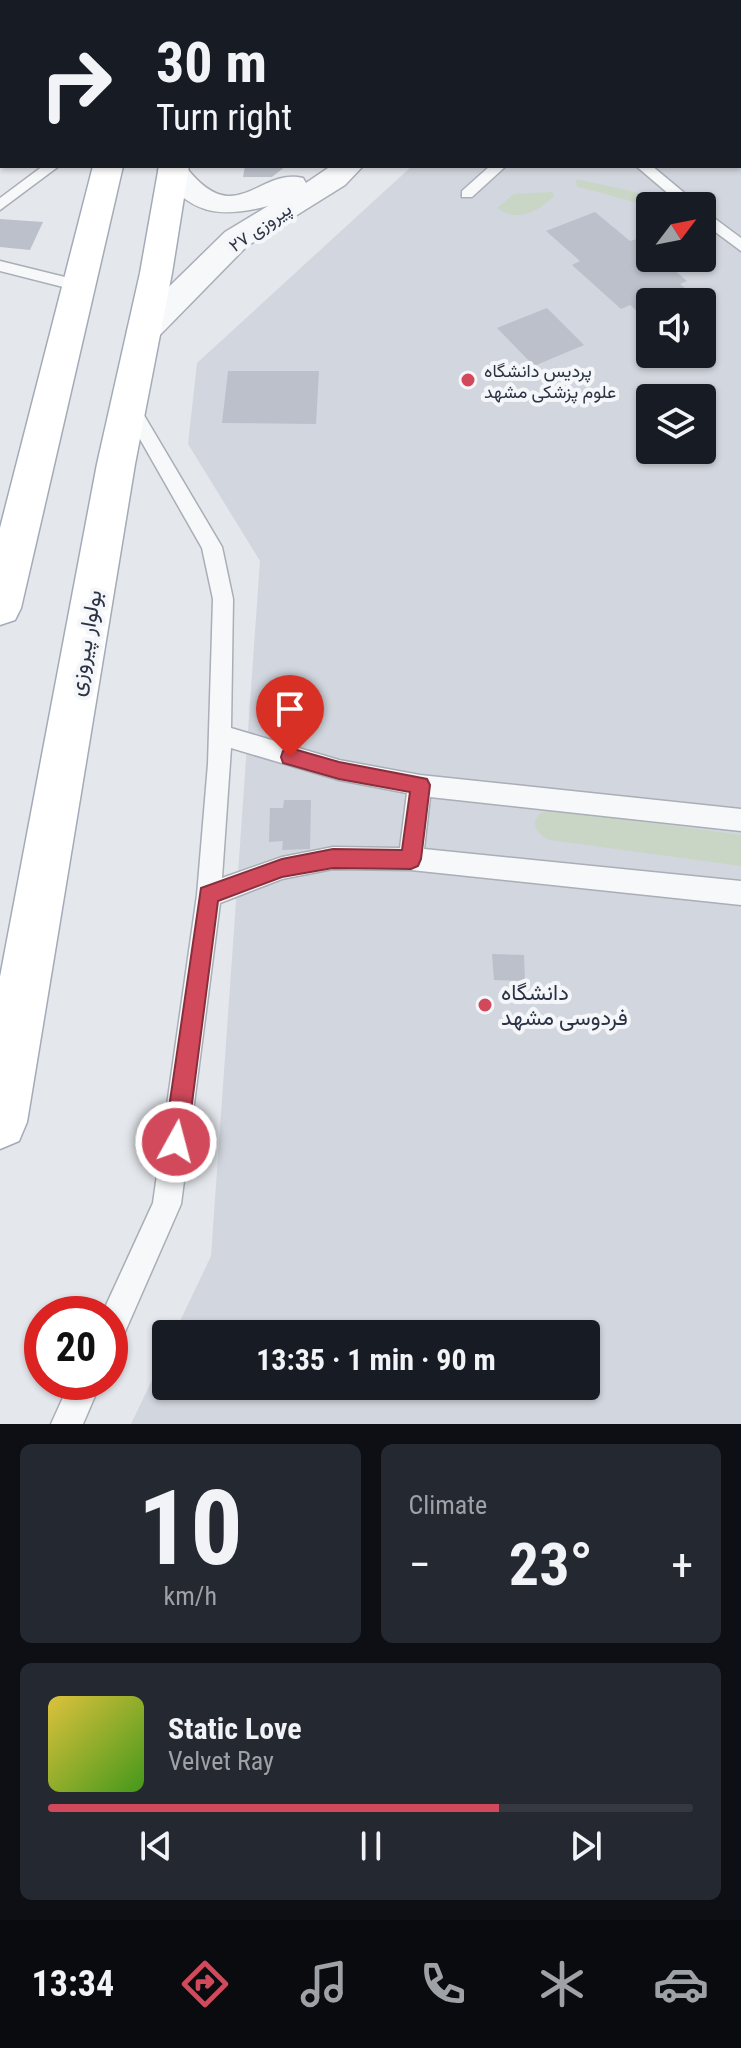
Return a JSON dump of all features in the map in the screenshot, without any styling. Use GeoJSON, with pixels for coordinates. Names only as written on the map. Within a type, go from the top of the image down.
{"type":"FeatureCollection","features":[{"type":"Feature","properties":{"kind":"main road"},"geometry":{"type":"LineString","coordinates":[[0,608],[108,168]]}},
{"type":"Feature","properties":{"kind":"main road","name":"بولوار پیروزی"},"geometry":{"type":"LineString","coordinates":[[0,1122],[173,168]]}},
{"type":"Feature","properties":{"kind":"street"},"geometry":{"type":"LineString","coordinates":[[173,168],[192,193],[208,201],[228,204],[276,194],[318,168]]}},
{"type":"Feature","properties":{"kind":"street","name":"پیروزی ۲۷"},"geometry":{"type":"LineString","coordinates":[[144,331],[236,239],[334,179],[346,168]]}},
{"type":"Feature","properties":{"kind":"lane"},"geometry":{"type":"LineString","coordinates":[[0,205],[49,168]]}},
{"type":"Feature","properties":{"kind":"lane"},"geometry":{"type":"LineString","coordinates":[[467,194],[497,168]]}},
{"type":"Feature","properties":{"kind":"lane"},"geometry":{"type":"LineString","coordinates":[[645,168],[675,192]]}},
{"type":"Feature","properties":{"kind":"lane"},"geometry":{"type":"LineString","coordinates":[[716,225],[741,246]]}},
{"type":"Feature","properties":{"kind":"lane"},"geometry":{"type":"LineString","coordinates":[[0,266],[79,286]]}},
{"type":"Feature","properties":{"kind":"lane"},"geometry":{"type":"LineString","coordinates":[[125,1296],[167,1204],[209,895],[220,735],[223,599],[212,547],[129,404]]}},
{"type":"Feature","properties":{"kind":"lane"},"geometry":{"type":"LineString","coordinates":[[220,735],[339,770],[420,785],[741,820]]}},
{"type":"Feature","properties":{"kind":"lane"},"geometry":{"type":"LineString","coordinates":[[411,859],[420,785]]}},
{"type":"Feature","properties":{"kind":"lane"},"geometry":{"type":"LineString","coordinates":[[209,895],[282,868],[333,858],[411,859],[741,893]]}},
{"type":"Feature","properties":{"kind":"lane"},"geometry":{"type":"LineString","coordinates":[[67,1424],[78,1400]]}},
{"type":"Feature","properties":{"kind":"shaded area"},"geometry":{"type":"Polygon","coordinates":[[[410,168],[741,168],[741,1424],[131,1424],[152,1380],[152,1400],[600,1400],[600,1320],[181,1320],[211,1256],[260,561],[188,444],[197,363],[410,168]]]}},
{"type":"Feature","properties":{"kind":"green space"},"geometry":{"type":"Polygon","coordinates":[[[576,179],[636,192],[636,202],[577,187],[576,179]]]}},
{"type":"Feature","properties":{"kind":"green space"},"geometry":{"type":"Polygon","coordinates":[[[552,192],[554,196],[548,202],[527,214],[512,215],[497,208],[514,194],[552,192]]]}},
{"type":"Feature","properties":{"kind":"green space"},"geometry":{"type":"Polygon","coordinates":[[[551,809],[741,835],[741,866],[550,840],[539,832],[535,823],[539,815],[551,809]]]}},
{"type":"Feature","properties":{"kind":"building"},"geometry":{"type":"Polygon","coordinates":[[[245,168],[283,168],[272,177],[243,177],[245,168]]]}},
{"type":"Feature","properties":{"kind":"building"},"geometry":{"type":"Polygon","coordinates":[[[595,212],[630,241],[636,239],[636,272],[676,272],[687,281],[680,284],[685,288],[636,288],[636,310],[630,305],[621,309],[572,265],[580,261],[546,231],[595,212]]]}},
{"type":"Feature","properties":{"kind":"building"},"geometry":{"type":"Polygon","coordinates":[[[0,219],[43,222],[30,250],[0,247],[0,219]]]}},
{"type":"Feature","properties":{"kind":"building"},"geometry":{"type":"Polygon","coordinates":[[[547,308],[584,345],[534,366],[497,328],[547,308]]]}},
{"type":"Feature","properties":{"kind":"building"},"geometry":{"type":"Polygon","coordinates":[[[228,371],[319,371],[316,424],[222,423],[228,371]]]}},
{"type":"Feature","properties":{"kind":"building"},"geometry":{"type":"Polygon","coordinates":[[[284,800],[311,800],[310,849],[282,850],[283,841],[269,842],[270,808],[283,808],[284,800]]]}},
{"type":"Feature","properties":{"kind":"building"},"geometry":{"type":"Polygon","coordinates":[[[492,954],[524,955],[525,981],[494,980],[492,954]]]}},
{"type":"Feature","properties":{"kind":"place","name":"پردیس دانشگاه علوم پزشکی مشهد"},"geometry":{"type":"Point","coordinates":[468,380]}},
{"type":"Feature","properties":{"kind":"place","name":"دانشگاه فردوسی مشهد"},"geometry":{"type":"Point","coordinates":[485,1005]}},
{"type":"Feature","properties":{"kind":"route"},"geometry":{"type":"LineString","coordinates":[[176,1142],[209,895],[282,868],[333,858],[411,859],[420,785],[290,757]]}}]}
